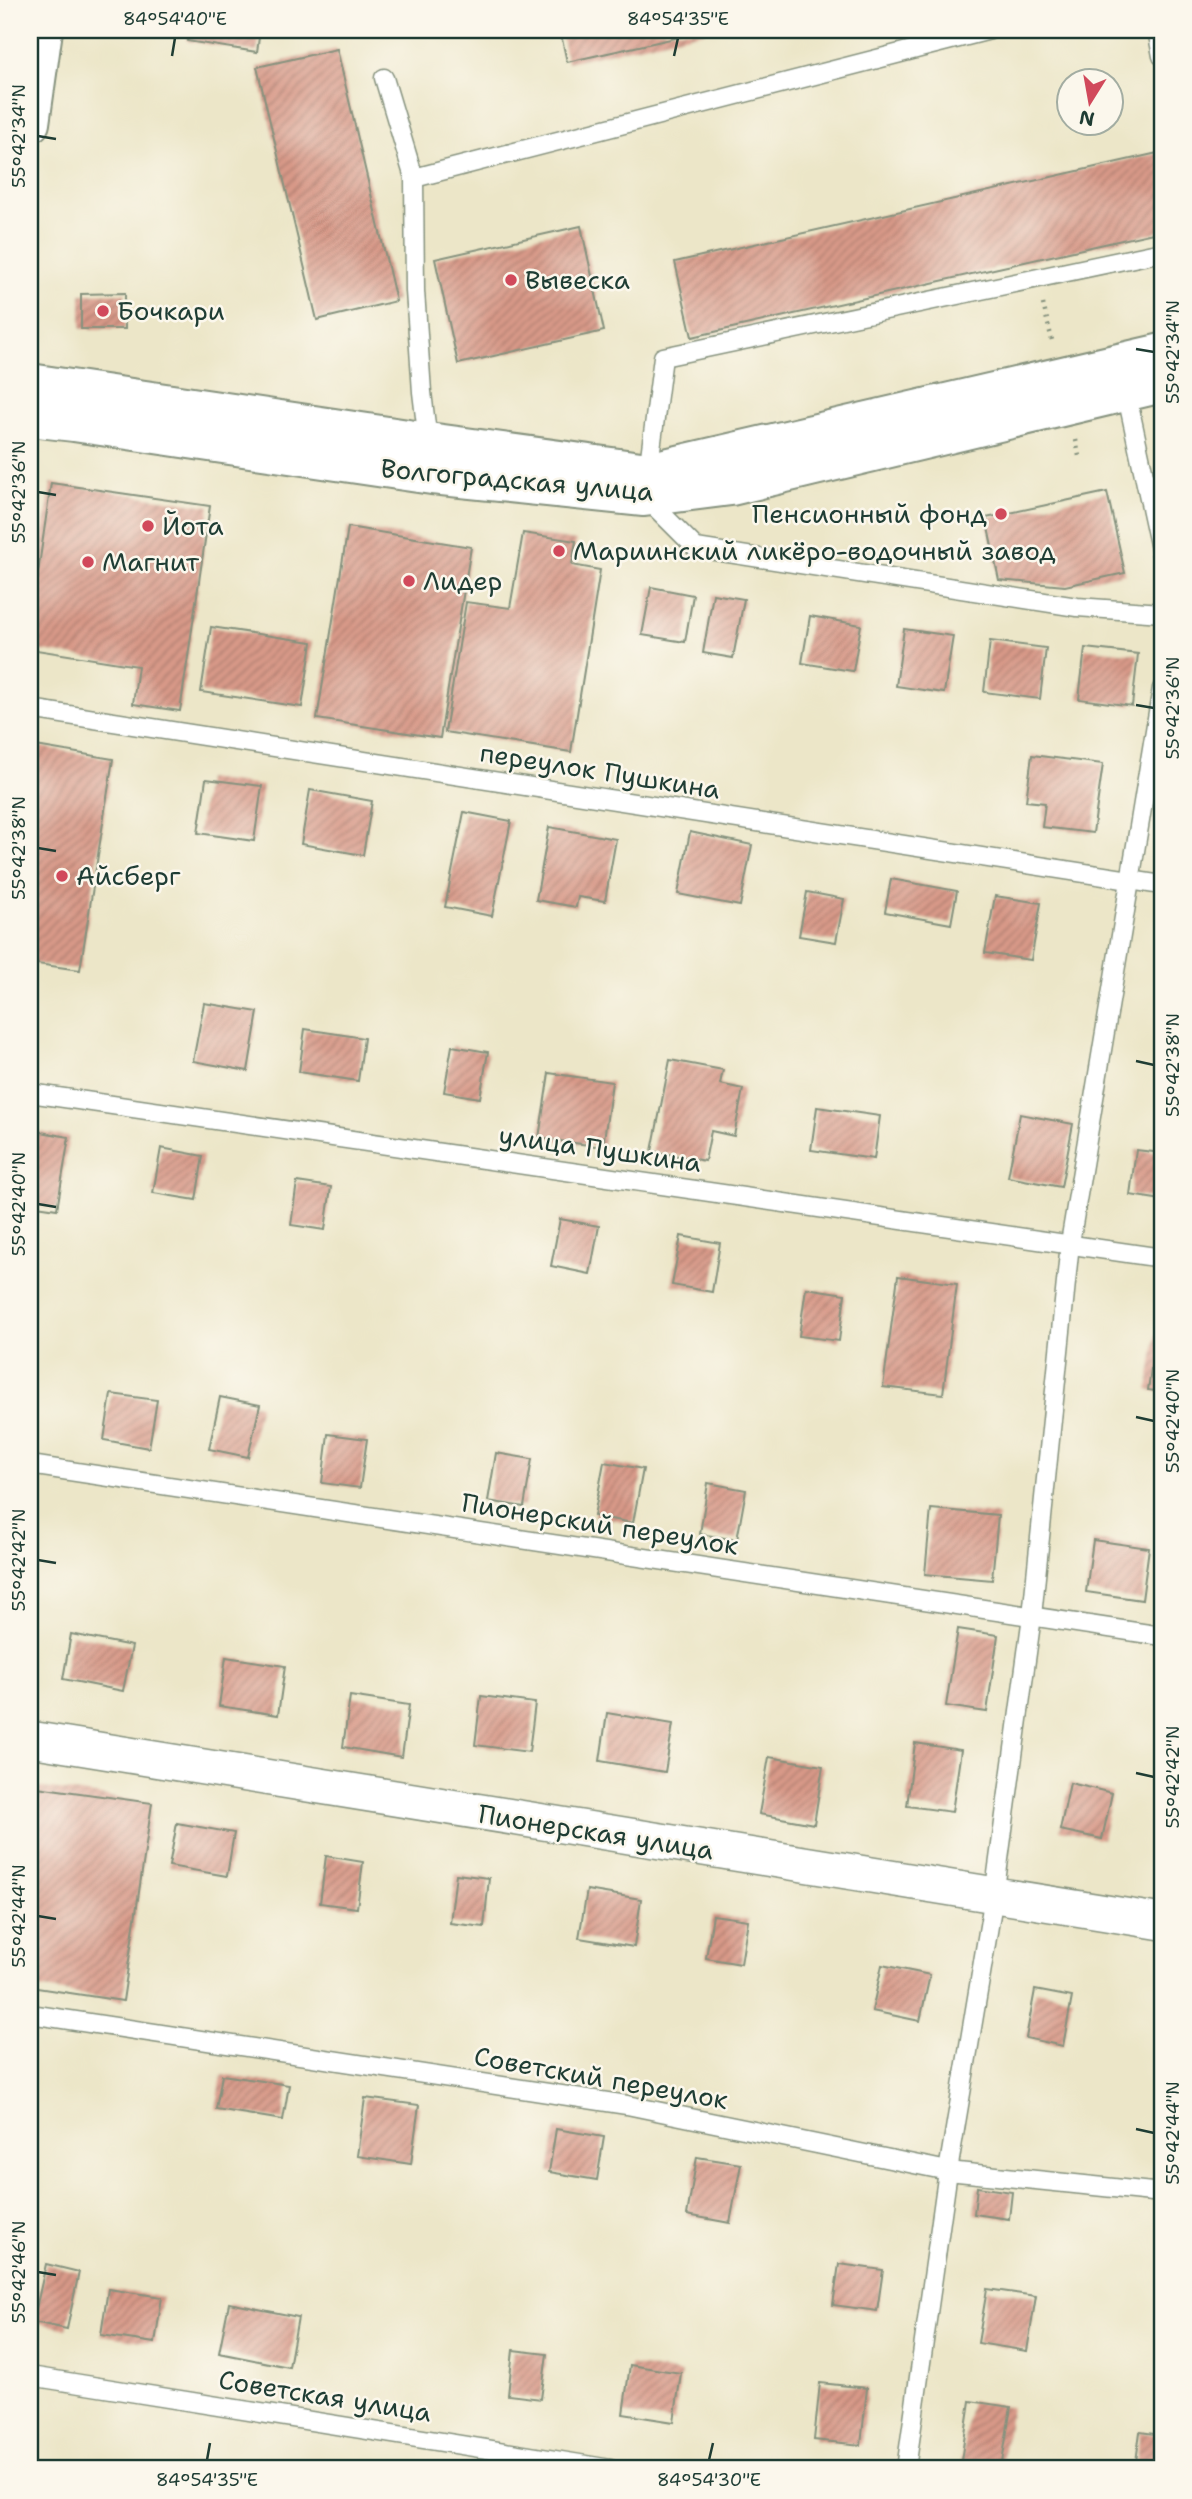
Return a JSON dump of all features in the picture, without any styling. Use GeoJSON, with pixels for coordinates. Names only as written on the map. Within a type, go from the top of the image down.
{"type":"FeatureCollection","features":[{"type":"Feature","properties":{"kind":"main road"},"geometry":{"type":"LineString","coordinates":[[30,123],[43,30]]}},
{"type":"Feature","properties":{"kind":"main road"},"geometry":{"type":"LineString","coordinates":[[1123,377],[1162,353]]}},
{"type":"Feature","properties":{"kind":"main road","name":"Волгоградская улица"},"geometry":{"type":"LineString","coordinates":[[30,418],[75,422],[432,475],[731,486],[1123,377],[1162,383]]}},
{"type":"Feature","properties":{"kind":"main road"},"geometry":{"type":"LineString","coordinates":[[30,383],[428,442],[646,484]]}},
{"type":"Feature","properties":{"kind":"street","name":"Пионерская улица"},"geometry":{"type":"LineString","coordinates":[[30,1740],[1162,1922]]}},
{"type":"Feature","properties":{"kind":"lane"},"geometry":{"type":"LineString","coordinates":[[414,178],[990,30]]}},
{"type":"Feature","properties":{"kind":"lane"},"geometry":{"type":"LineString","coordinates":[[1157,30],[1162,56]]}},
{"type":"Feature","properties":{"kind":"lane"},"geometry":{"type":"LineString","coordinates":[[384,78],[414,178],[415,291],[428,442]]}},
{"type":"Feature","properties":{"kind":"lane"},"geometry":{"type":"LineString","coordinates":[[1162,252],[663,357],[646,484],[696,548],[1077,607],[1162,613]]}},
{"type":"Feature","properties":{"kind":"lane"},"geometry":{"type":"LineString","coordinates":[[1123,377],[1162,558]]}},
{"type":"Feature","properties":{"kind":"lane"},"geometry":{"type":"LineString","coordinates":[[906,2469],[948,2171],[994,1896],[1032,1616],[1070,1243],[1162,688]]}},
{"type":"Feature","properties":{"kind":"lane","name":"переулок Пушкина"},"geometry":{"type":"LineString","coordinates":[[30,709],[1162,885]]}},
{"type":"Feature","properties":{"kind":"lane","name":"улица Пушкина"},"geometry":{"type":"LineString","coordinates":[[30,1093],[1162,1258]]}},
{"type":"Feature","properties":{"kind":"lane","name":"Пионерский переулок"},"geometry":{"type":"LineString","coordinates":[[30,1465],[1162,1636]]}},
{"type":"Feature","properties":{"kind":"lane","name":"Советский переулок"},"geometry":{"type":"LineString","coordinates":[[30,2014],[627,2105],[948,2171],[1162,2193]]}},
{"type":"Feature","properties":{"kind":"lane","name":"Советская улица"},"geometry":{"type":"LineString","coordinates":[[30,2376],[611,2469]]}},
{"type":"Feature","properties":{"kind":"building"},"geometry":{"type":"Polygon","coordinates":[[[189,30],[260,30],[257,52],[187,41],[189,30]]]}},
{"type":"Feature","properties":{"kind":"building"},"geometry":{"type":"Polygon","coordinates":[[[560,30],[707,30],[707,31],[567,62],[560,30]]]}},
{"type":"Feature","properties":{"kind":"building"},"geometry":{"type":"Polygon","coordinates":[[[337,49],[396,301],[317,320],[257,67],[337,49]]]}},
{"type":"Feature","properties":{"kind":"building"},"geometry":{"type":"Polygon","coordinates":[[[1162,152],[1162,231],[692,337],[675,262],[1162,152]]]}},
{"type":"Feature","properties":{"kind":"building"},"geometry":{"type":"Polygon","coordinates":[[[581,226],[604,331],[458,364],[435,259],[581,226]]]}},
{"type":"Feature","properties":{"kind":"building","name":"Бочкари"},"geometry":{"type":"Polygon","coordinates":[[[125,293],[125,329],[81,329],[81,294],[125,293]]]}},
{"type":"Feature","properties":{"kind":"building"},"geometry":{"type":"Polygon","coordinates":[[[51,483],[210,506],[180,711],[133,704],[138,666],[30,649],[30,628],[51,483]]]}},
{"type":"Feature","properties":{"kind":"building"},"geometry":{"type":"Polygon","coordinates":[[[1107,492],[1125,573],[1065,586],[999,580],[986,518],[1107,492]]]}},
{"type":"Feature","properties":{"kind":"building"},"geometry":{"type":"Polygon","coordinates":[[[348,527],[471,547],[440,738],[317,719],[348,527]]]}},
{"type":"Feature","properties":{"kind":"building"},"geometry":{"type":"Polygon","coordinates":[[[523,533],[576,541],[572,565],[600,570],[571,752],[445,732],[466,602],[510,608],[523,533]]]}},
{"type":"Feature","properties":{"kind":"building"},"geometry":{"type":"Polygon","coordinates":[[[651,587],[693,595],[685,642],[642,635],[651,587]]]}},
{"type":"Feature","properties":{"kind":"building"},"geometry":{"type":"Polygon","coordinates":[[[713,594],[744,599],[733,658],[703,653],[713,594]]]}},
{"type":"Feature","properties":{"kind":"building"},"geometry":{"type":"Polygon","coordinates":[[[810,616],[861,625],[853,671],[802,663],[810,616]]]}},
{"type":"Feature","properties":{"kind":"building"},"geometry":{"type":"Polygon","coordinates":[[[211,627],[312,642],[302,707],[201,692],[211,627]]]}},
{"type":"Feature","properties":{"kind":"building"},"geometry":{"type":"Polygon","coordinates":[[[904,629],[953,636],[944,693],[896,686],[904,629]]]}},
{"type":"Feature","properties":{"kind":"building"},"geometry":{"type":"Polygon","coordinates":[[[990,641],[1046,648],[1040,699],[984,692],[990,641]]]}},
{"type":"Feature","properties":{"kind":"building"},"geometry":{"type":"Polygon","coordinates":[[[1085,648],[1138,654],[1132,706],[1079,699],[1085,648]]]}},
{"type":"Feature","properties":{"kind":"building","name":"Айсберг"},"geometry":{"type":"Polygon","coordinates":[[[36,746],[113,759],[80,970],[30,963],[30,789],[36,746]]]}},
{"type":"Feature","properties":{"kind":"building"},"geometry":{"type":"Polygon","coordinates":[[[1032,755],[1103,764],[1093,833],[1042,827],[1045,803],[1026,801],[1032,755]]]}},
{"type":"Feature","properties":{"kind":"building"},"geometry":{"type":"Polygon","coordinates":[[[206,779],[262,786],[254,841],[198,833],[206,779]]]}},
{"type":"Feature","properties":{"kind":"building"},"geometry":{"type":"Polygon","coordinates":[[[310,790],[372,801],[363,855],[301,844],[310,790]]]}},
{"type":"Feature","properties":{"kind":"building"},"geometry":{"type":"Polygon","coordinates":[[[464,812],[511,821],[492,916],[445,907],[464,812]]]}},
{"type":"Feature","properties":{"kind":"building"},"geometry":{"type":"Polygon","coordinates":[[[549,827],[616,839],[605,901],[578,897],[576,907],[536,900],[549,827]]]}},
{"type":"Feature","properties":{"kind":"building"},"geometry":{"type":"Polygon","coordinates":[[[690,832],[752,845],[740,906],[678,894],[690,832]]]}},
{"type":"Feature","properties":{"kind":"building"},"geometry":{"type":"Polygon","coordinates":[[[891,879],[957,891],[951,924],[885,912],[891,879]]]}},
{"type":"Feature","properties":{"kind":"building"},"geometry":{"type":"Polygon","coordinates":[[[807,892],[844,899],[836,942],[799,936],[807,892]]]}},
{"type":"Feature","properties":{"kind":"building"},"geometry":{"type":"Polygon","coordinates":[[[995,896],[1041,903],[1031,960],[985,953],[995,896]]]}},
{"type":"Feature","properties":{"kind":"building"},"geometry":{"type":"Polygon","coordinates":[[[1162,933],[1162,968],[1155,967],[1162,933]]]}},
{"type":"Feature","properties":{"kind":"building"},"geometry":{"type":"Polygon","coordinates":[[[204,1003],[258,1012],[248,1071],[193,1061],[204,1003]]]}},
{"type":"Feature","properties":{"kind":"building"},"geometry":{"type":"Polygon","coordinates":[[[305,1029],[364,1038],[358,1081],[299,1072],[305,1029]]]}},
{"type":"Feature","properties":{"kind":"building"},"geometry":{"type":"Polygon","coordinates":[[[452,1046],[488,1052],[480,1098],[444,1092],[452,1046]]]}},
{"type":"Feature","properties":{"kind":"building"},"geometry":{"type":"Polygon","coordinates":[[[670,1060],[723,1070],[720,1084],[743,1089],[734,1136],[711,1131],[705,1161],[652,1151],[670,1060]]]}},
{"type":"Feature","properties":{"kind":"building"},"geometry":{"type":"Polygon","coordinates":[[[549,1073],[612,1082],[603,1147],[539,1138],[549,1073]]]}},
{"type":"Feature","properties":{"kind":"building"},"geometry":{"type":"Polygon","coordinates":[[[817,1107],[880,1116],[874,1159],[811,1150],[817,1107]]]}},
{"type":"Feature","properties":{"kind":"building"},"geometry":{"type":"Polygon","coordinates":[[[1020,1114],[1073,1124],[1061,1187],[1008,1177],[1020,1114]]]}},
{"type":"Feature","properties":{"kind":"building"},"geometry":{"type":"Polygon","coordinates":[[[30,1130],[69,1137],[57,1209],[30,1205],[30,1130]]]}},
{"type":"Feature","properties":{"kind":"building"},"geometry":{"type":"Polygon","coordinates":[[[161,1148],[203,1156],[196,1200],[153,1193],[161,1148]]]}},
{"type":"Feature","properties":{"kind":"building"},"geometry":{"type":"Polygon","coordinates":[[[1136,1150],[1162,1153],[1162,1200],[1130,1195],[1136,1150]]]}},
{"type":"Feature","properties":{"kind":"building"},"geometry":{"type":"Polygon","coordinates":[[[297,1182],[331,1187],[325,1230],[291,1225],[297,1182]]]}},
{"type":"Feature","properties":{"kind":"building"},"geometry":{"type":"Polygon","coordinates":[[[560,1219],[599,1226],[590,1274],[551,1266],[560,1219]]]}},
{"type":"Feature","properties":{"kind":"building"},"geometry":{"type":"Polygon","coordinates":[[[681,1236],[720,1243],[712,1292],[672,1285],[681,1236]]]}},
{"type":"Feature","properties":{"kind":"building"},"geometry":{"type":"Polygon","coordinates":[[[898,1276],[957,1284],[943,1394],[883,1387],[898,1276]]]}},
{"type":"Feature","properties":{"kind":"building"},"geometry":{"type":"Polygon","coordinates":[[[806,1288],[845,1294],[839,1341],[799,1336],[806,1288]]]}},
{"type":"Feature","properties":{"kind":"building"},"geometry":{"type":"Polygon","coordinates":[[[1156,1335],[1162,1336],[1162,1392],[1148,1390],[1156,1335]]]}},
{"type":"Feature","properties":{"kind":"building"},"geometry":{"type":"Polygon","coordinates":[[[111,1394],[157,1400],[149,1448],[104,1440],[111,1394]]]}},
{"type":"Feature","properties":{"kind":"building"},"geometry":{"type":"Polygon","coordinates":[[[220,1397],[260,1405],[248,1457],[209,1449],[220,1397]]]}},
{"type":"Feature","properties":{"kind":"building"},"geometry":{"type":"Polygon","coordinates":[[[328,1434],[367,1439],[360,1488],[322,1483],[328,1434]]]}},
{"type":"Feature","properties":{"kind":"building"},"geometry":{"type":"Polygon","coordinates":[[[496,1453],[532,1459],[524,1507],[488,1501],[496,1453]]]}},
{"type":"Feature","properties":{"kind":"building"},"geometry":{"type":"Polygon","coordinates":[[[604,1462],[643,1469],[633,1523],[594,1516],[604,1462]]]}},
{"type":"Feature","properties":{"kind":"building"},"geometry":{"type":"Polygon","coordinates":[[[708,1483],[746,1490],[737,1540],[700,1534],[708,1483]]]}},
{"type":"Feature","properties":{"kind":"building"},"geometry":{"type":"Polygon","coordinates":[[[931,1509],[998,1515],[992,1580],[925,1574],[931,1509]]]}},
{"type":"Feature","properties":{"kind":"building"},"geometry":{"type":"Polygon","coordinates":[[[1093,1540],[1149,1548],[1142,1600],[1086,1592],[1093,1540]]]}},
{"type":"Feature","properties":{"kind":"building"},"geometry":{"type":"Polygon","coordinates":[[[958,1629],[998,1635],[987,1712],[946,1706],[958,1629]]]}},
{"type":"Feature","properties":{"kind":"building"},"geometry":{"type":"Polygon","coordinates":[[[71,1634],[132,1646],[123,1691],[63,1679],[71,1634]]]}},
{"type":"Feature","properties":{"kind":"building"},"geometry":{"type":"Polygon","coordinates":[[[226,1657],[285,1666],[278,1715],[219,1706],[226,1657]]]}},
{"type":"Feature","properties":{"kind":"building"},"geometry":{"type":"Polygon","coordinates":[[[350,1696],[409,1705],[402,1757],[343,1747],[350,1696]]]}},
{"type":"Feature","properties":{"kind":"building"},"geometry":{"type":"Polygon","coordinates":[[[481,1696],[535,1703],[529,1752],[475,1745],[481,1696]]]}},
{"type":"Feature","properties":{"kind":"building"},"geometry":{"type":"Polygon","coordinates":[[[607,1713],[673,1724],[665,1772],[600,1761],[607,1713]]]}},
{"type":"Feature","properties":{"kind":"building"},"geometry":{"type":"Polygon","coordinates":[[[915,1743],[961,1750],[952,1812],[907,1806],[915,1743]]]}},
{"type":"Feature","properties":{"kind":"building"},"geometry":{"type":"Polygon","coordinates":[[[769,1757],[823,1766],[814,1824],[759,1814],[769,1757]]]}},
{"type":"Feature","properties":{"kind":"building"},"geometry":{"type":"Polygon","coordinates":[[[1070,1783],[1112,1793],[1102,1839],[1060,1830],[1070,1783]]]}},
{"type":"Feature","properties":{"kind":"building"},"geometry":{"type":"Polygon","coordinates":[[[30,1786],[152,1803],[123,2001],[30,1987],[30,1786]]]}},
{"type":"Feature","properties":{"kind":"building"},"geometry":{"type":"Polygon","coordinates":[[[177,1823],[234,1833],[227,1876],[169,1866],[177,1823]]]}},
{"type":"Feature","properties":{"kind":"building"},"geometry":{"type":"Polygon","coordinates":[[[326,1856],[363,1862],[357,1908],[320,1903],[326,1856]]]}},
{"type":"Feature","properties":{"kind":"building"},"geometry":{"type":"Polygon","coordinates":[[[456,1874],[489,1878],[484,1927],[450,1923],[456,1874]]]}},
{"type":"Feature","properties":{"kind":"building"},"geometry":{"type":"Polygon","coordinates":[[[587,1890],[641,1899],[634,1947],[579,1938],[587,1890]]]}},
{"type":"Feature","properties":{"kind":"building"},"geometry":{"type":"Polygon","coordinates":[[[713,1915],[748,1920],[741,1964],[706,1958],[713,1915]]]}},
{"type":"Feature","properties":{"kind":"building"},"geometry":{"type":"Polygon","coordinates":[[[882,1965],[930,1975],[920,2021],[872,2011],[882,1965]]]}},
{"type":"Feature","properties":{"kind":"building"},"geometry":{"type":"Polygon","coordinates":[[[1035,1990],[1072,1997],[1063,2046],[1026,2038],[1035,1990]]]}},
{"type":"Feature","properties":{"kind":"building"},"geometry":{"type":"Polygon","coordinates":[[[222,2075],[289,2085],[283,2120],[216,2109],[222,2075]]]}},
{"type":"Feature","properties":{"kind":"building"},"geometry":{"type":"Polygon","coordinates":[[[365,2098],[419,2105],[411,2164],[357,2156],[365,2098]]]}},
{"type":"Feature","properties":{"kind":"building"},"geometry":{"type":"Polygon","coordinates":[[[556,2129],[604,2137],[597,2180],[549,2172],[556,2129]]]}},
{"type":"Feature","properties":{"kind":"building"},"geometry":{"type":"Polygon","coordinates":[[[697,2157],[741,2164],[730,2223],[687,2215],[697,2157]]]}},
{"type":"Feature","properties":{"kind":"building"},"geometry":{"type":"Polygon","coordinates":[[[977,2187],[1012,2192],[1009,2219],[974,2214],[977,2187]]]}},
{"type":"Feature","properties":{"kind":"building"},"geometry":{"type":"Polygon","coordinates":[[[46,2264],[79,2272],[67,2329],[33,2322],[46,2264]]]}},
{"type":"Feature","properties":{"kind":"building"},"geometry":{"type":"Polygon","coordinates":[[[839,2264],[883,2270],[877,2311],[833,2305],[839,2264]]]}},
{"type":"Feature","properties":{"kind":"building"},"geometry":{"type":"Polygon","coordinates":[[[108,2289],[162,2297],[155,2343],[101,2335],[108,2289]]]}},
{"type":"Feature","properties":{"kind":"building"},"geometry":{"type":"Polygon","coordinates":[[[987,2289],[1036,2296],[1027,2351],[978,2343],[987,2289]]]}},
{"type":"Feature","properties":{"kind":"building"},"geometry":{"type":"Polygon","coordinates":[[[229,2303],[298,2317],[289,2367],[219,2353],[229,2303]]]}},
{"type":"Feature","properties":{"kind":"building"},"geometry":{"type":"Polygon","coordinates":[[[513,2350],[547,2354],[541,2399],[508,2395],[513,2350]]]}},
{"type":"Feature","properties":{"kind":"building"},"geometry":{"type":"Polygon","coordinates":[[[630,2365],[681,2373],[674,2422],[623,2414],[630,2365]]]}},
{"type":"Feature","properties":{"kind":"building"},"geometry":{"type":"Polygon","coordinates":[[[820,2383],[867,2388],[861,2445],[814,2440],[820,2383]]]}},
{"type":"Feature","properties":{"kind":"building"},"geometry":{"type":"Polygon","coordinates":[[[970,2401],[1011,2407],[1001,2468],[961,2461],[970,2401]]]}},
{"type":"Feature","properties":{"kind":"building"},"geometry":{"type":"Polygon","coordinates":[[[30,2421],[39,2423],[31,2466],[30,2466],[30,2421]]]}},
{"type":"Feature","properties":{"kind":"building"},"geometry":{"type":"Polygon","coordinates":[[[1140,2432],[1162,2435],[1162,2469],[1135,2469],[1140,2432]]]}},
{"type":"Feature","properties":{"kind":"building"},"geometry":{"type":"Polygon","coordinates":[[[235,2461],[280,2468],[280,2469],[233,2469],[235,2461]]]}},
{"type":"Feature","properties":{"kind":"place","name":"Вывеска"},"geometry":{"type":"Point","coordinates":[511,280]}},
{"type":"Feature","properties":{"kind":"place","name":"Бочкари"},"geometry":{"type":"Point","coordinates":[103,311]}},
{"type":"Feature","properties":{"kind":"place","name":"Пенсионный фонд"},"geometry":{"type":"Point","coordinates":[1001,514]}},
{"type":"Feature","properties":{"kind":"place","name":"Йота"},"geometry":{"type":"Point","coordinates":[148,526]}},
{"type":"Feature","properties":{"kind":"place","name":"Мариинский ликёро-водочный завод"},"geometry":{"type":"Point","coordinates":[559,551]}},
{"type":"Feature","properties":{"kind":"place","name":"Магнит"},"geometry":{"type":"Point","coordinates":[88,562]}},
{"type":"Feature","properties":{"kind":"place","name":"Лидер"},"geometry":{"type":"Point","coordinates":[409,581]}},
{"type":"Feature","properties":{"kind":"place","name":"Айсберг"},"geometry":{"type":"Point","coordinates":[62,876]}}]}
